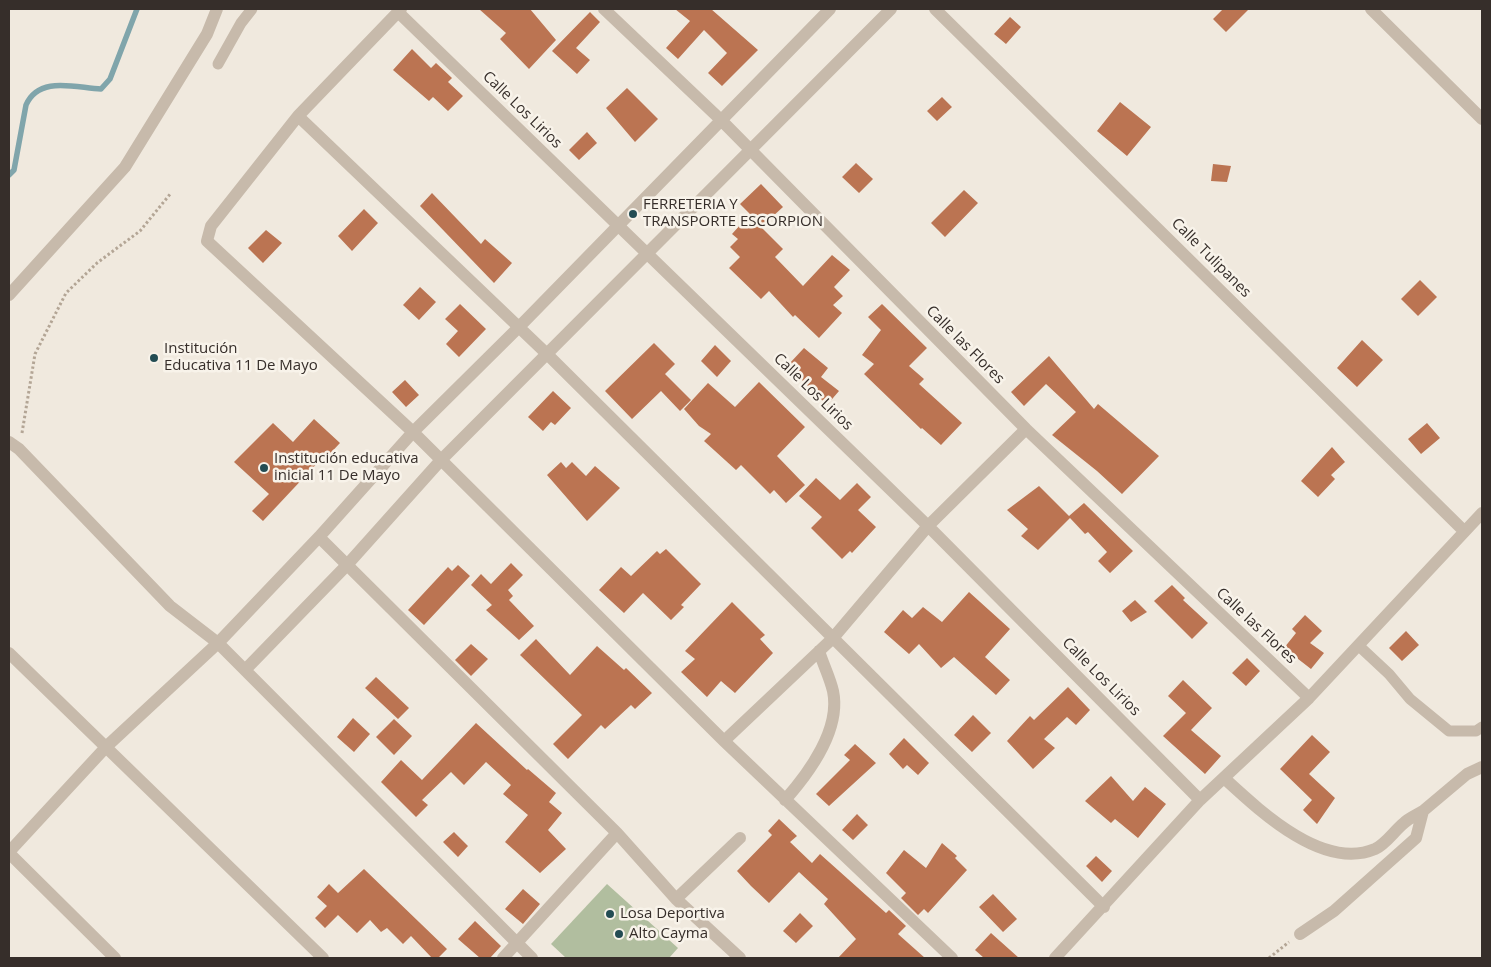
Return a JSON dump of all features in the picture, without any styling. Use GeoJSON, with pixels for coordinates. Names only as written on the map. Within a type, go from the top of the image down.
{"type":"FeatureCollection","features":[{"type":"Feature","properties":{"kind":"street"},"geometry":{"type":"LineString","coordinates":[[9,295],[125,167],[207,34],[217,9]]}},
{"type":"Feature","properties":{"kind":"street","name":"Calle las Flores"},"geometry":{"type":"LineString","coordinates":[[604,9],[721,120],[1026,430],[1309,698]]}},
{"type":"Feature","properties":{"kind":"street"},"geometry":{"type":"LineString","coordinates":[[115,958],[9,853],[108,746],[218,643],[319,537],[413,432],[519,327],[830,9]]}},
{"type":"Feature","properties":{"kind":"street"},"geometry":{"type":"LineString","coordinates":[[245,670],[347,565],[441,460],[548,355],[891,9]]}},
{"type":"Feature","properties":{"kind":"street","name":"Calle Tulipanes"},"geometry":{"type":"LineString","coordinates":[[935,9],[1464,531]]}},
{"type":"Feature","properties":{"kind":"street"},"geometry":{"type":"LineString","coordinates":[[1371,9],[1482,119]]}},
{"type":"Feature","properties":{"kind":"street"},"geometry":{"type":"LineString","coordinates":[[399,10],[298,116],[211,226],[206,236],[207,241],[413,432],[724,741],[952,958]]}},
{"type":"Feature","properties":{"kind":"street","name":"Calle Los Lirios"},"geometry":{"type":"LineString","coordinates":[[399,10],[618,226],[928,526],[1200,800]]}},
{"type":"Feature","properties":{"kind":"street"},"geometry":{"type":"LineString","coordinates":[[298,116],[548,355],[1104,908]]}},
{"type":"Feature","properties":{"kind":"street"},"geometry":{"type":"LineString","coordinates":[[724,741],[833,638],[928,526],[1026,430]]}},
{"type":"Feature","properties":{"kind":"street"},"geometry":{"type":"LineString","coordinates":[[14,446],[170,606],[218,643],[532,958]]}},
{"type":"Feature","properties":{"kind":"street"},"geometry":{"type":"LineString","coordinates":[[1055,958],[1104,908],[1200,800],[1309,698],[1482,512]]}},
{"type":"Feature","properties":{"kind":"street"},"geometry":{"type":"LineString","coordinates":[[319,537],[617,833],[676,899],[740,958]]}},
{"type":"Feature","properties":{"kind":"street"},"geometry":{"type":"LineString","coordinates":[[785,800],[810,772],[834,719],[833,691],[819,651]]}},
{"type":"Feature","properties":{"kind":"street"},"geometry":{"type":"LineString","coordinates":[[9,653],[108,746],[324,958]]}},
{"type":"Feature","properties":{"kind":"street"},"geometry":{"type":"LineString","coordinates":[[1224,778],[1248,800],[1295,835],[1325,850],[1355,854],[1377,848],[1405,822],[1423,811],[1467,774],[1482,767]]}},
{"type":"Feature","properties":{"kind":"street"},"geometry":{"type":"LineString","coordinates":[[1300,934],[1334,911],[1416,838],[1423,811]]}},
{"type":"Feature","properties":{"kind":"street"},"geometry":{"type":"LineString","coordinates":[[503,958],[617,833]]}},
{"type":"Feature","properties":{"kind":"street"},"geometry":{"type":"LineString","coordinates":[[676,899],[740,838]]}},
{"type":"Feature","properties":{"kind":"lane"},"geometry":{"type":"LineString","coordinates":[[218,64],[241,23],[252,9]]}},
{"type":"Feature","properties":{"kind":"lane"},"geometry":{"type":"LineString","coordinates":[[1359,646],[1389,674],[1410,699],[1449,731],[1476,731],[1482,727]]}},
{"type":"Feature","properties":{"kind":"path"},"geometry":{"type":"LineString","coordinates":[[14,446],[30,391],[35,354],[66,293],[97,263],[140,231],[171,193]]}},
{"type":"Feature","properties":{"kind":"path"},"geometry":{"type":"LineString","coordinates":[[1269,958],[1300,934]]}},
{"type":"Feature","properties":{"kind":"green space","name":"Losa Deportiva"},"geometry":{"type":"Polygon","coordinates":[[[607,884],[678,948],[669,958],[566,958],[551,944],[607,884]]]}},
{"type":"Feature","properties":{"kind":"building"},"geometry":{"type":"Polygon","coordinates":[[[479,9],[530,9],[556,40],[529,69],[500,39],[506,33],[479,9]]]}},
{"type":"Feature","properties":{"kind":"building"},"geometry":{"type":"Polygon","coordinates":[[[675,9],[711,9],[758,50],[722,86],[708,73],[727,53],[704,30],[678,59],[666,48],[690,21],[675,9]]]}},
{"type":"Feature","properties":{"kind":"building"},"geometry":{"type":"Polygon","coordinates":[[[1223,9],[1249,9],[1226,32],[1213,19],[1223,9]]]}},
{"type":"Feature","properties":{"kind":"building"},"geometry":{"type":"Polygon","coordinates":[[[590,12],[600,22],[576,48],[590,60],[577,74],[552,51],[590,12]]]}},
{"type":"Feature","properties":{"kind":"building"},"geometry":{"type":"Polygon","coordinates":[[[1010,17],[1021,27],[1006,44],[994,34],[1010,17]]]}},
{"type":"Feature","properties":{"kind":"building"},"geometry":{"type":"Polygon","coordinates":[[[412,49],[431,68],[436,63],[452,78],[448,82],[463,96],[448,111],[433,97],[429,101],[393,70],[412,49]]]}},
{"type":"Feature","properties":{"kind":"building"},"geometry":{"type":"Polygon","coordinates":[[[627,88],[658,119],[635,142],[606,108],[627,88]]]}},
{"type":"Feature","properties":{"kind":"building"},"geometry":{"type":"Polygon","coordinates":[[[942,97],[952,107],[937,121],[927,111],[942,97]]]}},
{"type":"Feature","properties":{"kind":"building"},"geometry":{"type":"Polygon","coordinates":[[[1120,102],[1151,127],[1127,156],[1097,131],[1120,102]]]}},
{"type":"Feature","properties":{"kind":"building"},"geometry":{"type":"Polygon","coordinates":[[[587,132],[597,143],[579,160],[569,150],[587,132]]]}},
{"type":"Feature","properties":{"kind":"building"},"geometry":{"type":"Polygon","coordinates":[[[856,163],[873,179],[859,193],[842,177],[856,163]]]}},
{"type":"Feature","properties":{"kind":"building"},"geometry":{"type":"Polygon","coordinates":[[[1213,164],[1231,166],[1227,182],[1211,181],[1213,164]]]}},
{"type":"Feature","properties":{"kind":"building"},"geometry":{"type":"Polygon","coordinates":[[[761,184],[783,207],[761,227],[783,249],[775,257],[803,286],[832,255],[850,270],[834,287],[843,296],[833,305],[842,313],[819,338],[795,315],[793,317],[769,291],[761,299],[729,268],[740,257],[730,247],[738,239],[732,234],[750,214],[740,204],[761,184]]]}},
{"type":"Feature","properties":{"kind":"building"},"geometry":{"type":"Polygon","coordinates":[[[964,190],[978,203],[945,237],[931,223],[964,190]]]}},
{"type":"Feature","properties":{"kind":"building"},"geometry":{"type":"Polygon","coordinates":[[[432,193],[481,244],[485,239],[512,263],[494,283],[420,206],[432,193]]]}},
{"type":"Feature","properties":{"kind":"building"},"geometry":{"type":"Polygon","coordinates":[[[364,209],[378,223],[352,251],[338,236],[364,209]]]}},
{"type":"Feature","properties":{"kind":"building"},"geometry":{"type":"Polygon","coordinates":[[[266,230],[282,243],[263,263],[248,248],[266,230]]]}},
{"type":"Feature","properties":{"kind":"building"},"geometry":{"type":"Polygon","coordinates":[[[1420,280],[1437,297],[1418,316],[1401,299],[1420,280]]]}},
{"type":"Feature","properties":{"kind":"building"},"geometry":{"type":"Polygon","coordinates":[[[420,287],[436,302],[419,320],[403,305],[420,287]]]}},
{"type":"Feature","properties":{"kind":"building"},"geometry":{"type":"Polygon","coordinates":[[[460,304],[486,329],[459,357],[446,344],[458,331],[445,319],[460,304]]]}},
{"type":"Feature","properties":{"kind":"building"},"geometry":{"type":"Polygon","coordinates":[[[882,304],[927,348],[909,366],[924,379],[919,384],[962,423],[941,445],[921,429],[864,374],[874,364],[862,355],[881,330],[868,317],[882,304]]]}},
{"type":"Feature","properties":{"kind":"building"},"geometry":{"type":"Polygon","coordinates":[[[1362,340],[1383,360],[1357,387],[1337,368],[1362,340]]]}},
{"type":"Feature","properties":{"kind":"building"},"geometry":{"type":"Polygon","coordinates":[[[654,343],[675,364],[665,374],[691,400],[680,411],[661,391],[632,419],[605,391],[654,343]]]}},
{"type":"Feature","properties":{"kind":"building"},"geometry":{"type":"Polygon","coordinates":[[[715,345],[731,361],[717,377],[701,361],[715,345]]]}},
{"type":"Feature","properties":{"kind":"building"},"geometry":{"type":"Polygon","coordinates":[[[804,348],[828,368],[821,377],[839,391],[827,405],[793,371],[794,369],[789,364],[804,348]]]}},
{"type":"Feature","properties":{"kind":"building"},"geometry":{"type":"Polygon","coordinates":[[[1049,356],[1094,409],[1098,404],[1159,456],[1122,494],[1052,435],[1076,412],[1046,384],[1024,406],[1011,392],[1049,356]]]}},
{"type":"Feature","properties":{"kind":"building"},"geometry":{"type":"Polygon","coordinates":[[[405,380],[419,395],[406,407],[392,392],[405,380]]]}},
{"type":"Feature","properties":{"kind":"building"},"geometry":{"type":"Polygon","coordinates":[[[759,382],[805,427],[777,456],[805,485],[786,503],[774,490],[770,494],[741,465],[736,470],[704,441],[711,434],[699,426],[684,409],[708,383],[735,407],[759,382]]]}},
{"type":"Feature","properties":{"kind":"building"},"geometry":{"type":"Polygon","coordinates":[[[553,391],[571,408],[555,425],[551,422],[543,431],[528,417],[553,391]]]}},
{"type":"Feature","properties":{"kind":"building"},"geometry":{"type":"Polygon","coordinates":[[[314,419],[340,443],[325,459],[323,457],[263,521],[252,511],[269,494],[234,462],[273,423],[293,442],[314,419]]]}},
{"type":"Feature","properties":{"kind":"building"},"geometry":{"type":"Polygon","coordinates":[[[1427,423],[1440,438],[1421,454],[1408,439],[1427,423]]]}},
{"type":"Feature","properties":{"kind":"building"},"geometry":{"type":"Polygon","coordinates":[[[1332,447],[1345,462],[1331,475],[1335,479],[1318,497],[1301,481],[1332,447]]]}},
{"type":"Feature","properties":{"kind":"building"},"geometry":{"type":"Polygon","coordinates":[[[561,462],[566,468],[572,462],[586,476],[595,466],[620,488],[587,521],[547,475],[561,462]]]}},
{"type":"Feature","properties":{"kind":"building"},"geometry":{"type":"Polygon","coordinates":[[[816,478],[840,500],[857,483],[871,497],[858,510],[876,527],[852,553],[850,551],[842,559],[811,528],[822,517],[799,496],[816,478]]]}},
{"type":"Feature","properties":{"kind":"building"},"geometry":{"type":"Polygon","coordinates":[[[1039,486],[1069,516],[1084,503],[1133,551],[1110,573],[1098,561],[1107,552],[1088,532],[1085,534],[1070,518],[1038,550],[1021,536],[1028,529],[1007,510],[1039,486]]]}},
{"type":"Feature","properties":{"kind":"building"},"geometry":{"type":"Polygon","coordinates":[[[666,549],[701,584],[681,605],[684,607],[671,620],[643,593],[624,613],[599,590],[621,567],[631,576],[657,551],[660,554],[666,549]]]}},
{"type":"Feature","properties":{"kind":"building"},"geometry":{"type":"Polygon","coordinates":[[[511,563],[523,575],[508,590],[513,596],[509,600],[534,626],[519,640],[486,610],[492,605],[471,585],[481,574],[491,584],[511,563]]]}},
{"type":"Feature","properties":{"kind":"building"},"geometry":{"type":"Polygon","coordinates":[[[458,565],[470,576],[424,625],[408,610],[448,567],[452,571],[458,565]]]}},
{"type":"Feature","properties":{"kind":"building"},"geometry":{"type":"Polygon","coordinates":[[[1172,585],[1185,598],[1183,600],[1208,623],[1192,639],[1154,601],[1172,585]]]}},
{"type":"Feature","properties":{"kind":"building"},"geometry":{"type":"Polygon","coordinates":[[[969,592],[1010,629],[985,657],[1010,680],[996,695],[954,657],[941,668],[919,644],[909,654],[884,632],[903,610],[912,618],[923,607],[942,622],[969,592]]]}},
{"type":"Feature","properties":{"kind":"building"},"geometry":{"type":"Polygon","coordinates":[[[1135,600],[1147,612],[1131,622],[1122,611],[1135,600]]]}},
{"type":"Feature","properties":{"kind":"building"},"geometry":{"type":"Polygon","coordinates":[[[732,602],[765,635],[760,639],[773,653],[735,693],[721,681],[707,697],[681,672],[695,659],[685,651],[732,602]]]}},
{"type":"Feature","properties":{"kind":"building"},"geometry":{"type":"Polygon","coordinates":[[[1305,615],[1322,631],[1310,643],[1324,653],[1311,669],[1284,648],[1296,633],[1292,629],[1305,615]]]}},
{"type":"Feature","properties":{"kind":"building"},"geometry":{"type":"Polygon","coordinates":[[[1406,631],[1419,645],[1402,661],[1389,648],[1406,631]]]}},
{"type":"Feature","properties":{"kind":"building"},"geometry":{"type":"Polygon","coordinates":[[[536,639],[570,675],[597,646],[624,670],[626,668],[652,693],[635,709],[631,705],[605,729],[601,725],[568,759],[553,744],[582,715],[520,655],[536,639]]]}},
{"type":"Feature","properties":{"kind":"building"},"geometry":{"type":"Polygon","coordinates":[[[471,644],[488,659],[471,676],[455,660],[471,644]]]}},
{"type":"Feature","properties":{"kind":"building"},"geometry":{"type":"Polygon","coordinates":[[[1247,658],[1260,671],[1246,686],[1232,673],[1247,658]]]}},
{"type":"Feature","properties":{"kind":"building"},"geometry":{"type":"Polygon","coordinates":[[[376,677],[409,708],[398,719],[365,688],[376,677]]]}},
{"type":"Feature","properties":{"kind":"building"},"geometry":{"type":"Polygon","coordinates":[[[1183,680],[1212,708],[1191,730],[1221,756],[1205,774],[1163,736],[1186,713],[1168,696],[1183,680]]]}},
{"type":"Feature","properties":{"kind":"building"},"geometry":{"type":"Polygon","coordinates":[[[1068,687],[1090,710],[1076,725],[1067,717],[1044,739],[1055,748],[1033,769],[1007,741],[1030,716],[1034,720],[1068,687]]]}},
{"type":"Feature","properties":{"kind":"building"},"geometry":{"type":"Polygon","coordinates":[[[973,715],[991,733],[972,752],[954,735],[973,715]]]}},
{"type":"Feature","properties":{"kind":"building"},"geometry":{"type":"Polygon","coordinates":[[[353,718],[370,734],[354,752],[337,737],[353,718]]]}},
{"type":"Feature","properties":{"kind":"building"},"geometry":{"type":"Polygon","coordinates":[[[394,719],[412,736],[394,755],[376,737],[394,719]]]}},
{"type":"Feature","properties":{"kind":"building"},"geometry":{"type":"Polygon","coordinates":[[[476,723],[527,770],[556,793],[549,802],[562,813],[548,830],[566,849],[540,873],[505,842],[528,815],[503,794],[511,785],[486,762],[464,785],[451,772],[422,800],[428,805],[416,817],[381,782],[401,760],[422,780],[476,723]]]}},
{"type":"Feature","properties":{"kind":"building"},"geometry":{"type":"Polygon","coordinates":[[[1312,735],[1330,752],[1309,774],[1335,798],[1317,824],[1303,810],[1312,800],[1280,769],[1312,735]]]}},
{"type":"Feature","properties":{"kind":"building"},"geometry":{"type":"Polygon","coordinates":[[[904,738],[929,763],[918,775],[907,765],[903,769],[889,754],[904,738]]]}},
{"type":"Feature","properties":{"kind":"building"},"geometry":{"type":"Polygon","coordinates":[[[855,744],[876,763],[829,806],[816,794],[850,760],[844,755],[855,744]]]}},
{"type":"Feature","properties":{"kind":"building"},"geometry":{"type":"Polygon","coordinates":[[[1111,776],[1133,801],[1145,787],[1166,804],[1138,838],[1115,819],[1111,823],[1085,801],[1111,776]]]}},
{"type":"Feature","properties":{"kind":"building"},"geometry":{"type":"Polygon","coordinates":[[[857,814],[868,825],[853,840],[842,830],[857,814]]]}},
{"type":"Feature","properties":{"kind":"building"},"geometry":{"type":"Polygon","coordinates":[[[779,819],[797,836],[790,842],[812,863],[820,854],[886,913],[889,910],[906,926],[898,934],[925,958],[838,958],[856,939],[824,904],[828,899],[799,872],[769,903],[751,886],[737,871],[772,835],[768,831],[779,819]]]}},
{"type":"Feature","properties":{"kind":"building"},"geometry":{"type":"Polygon","coordinates":[[[454,832],[468,846],[458,857],[443,842],[454,832]]]}},
{"type":"Feature","properties":{"kind":"building"},"geometry":{"type":"Polygon","coordinates":[[[942,843],[957,856],[955,858],[967,870],[928,913],[924,909],[918,915],[901,898],[906,893],[886,873],[904,850],[926,868],[942,843]]]}},
{"type":"Feature","properties":{"kind":"building"},"geometry":{"type":"Polygon","coordinates":[[[1096,856],[1112,871],[1102,882],[1086,866],[1096,856]]]}},
{"type":"Feature","properties":{"kind":"building"},"geometry":{"type":"Polygon","coordinates":[[[364,869],[447,949],[438,958],[432,958],[411,936],[403,944],[387,928],[381,932],[370,920],[357,933],[338,915],[325,928],[315,918],[327,906],[317,897],[329,884],[338,893],[364,869]]]}},
{"type":"Feature","properties":{"kind":"building"},"geometry":{"type":"Polygon","coordinates":[[[523,889],[540,904],[523,924],[505,909],[523,889]]]}},
{"type":"Feature","properties":{"kind":"building"},"geometry":{"type":"Polygon","coordinates":[[[993,894],[1017,919],[1003,932],[979,907],[993,894]]]}},
{"type":"Feature","properties":{"kind":"building"},"geometry":{"type":"Polygon","coordinates":[[[800,913],[813,926],[796,943],[783,931],[800,913]]]}},
{"type":"Feature","properties":{"kind":"building"},"geometry":{"type":"Polygon","coordinates":[[[475,921],[501,946],[490,958],[480,958],[458,939],[475,921]]]}},
{"type":"Feature","properties":{"kind":"building"},"geometry":{"type":"Polygon","coordinates":[[[991,933],[1019,958],[984,958],[975,950],[991,933]]]}},
{"type":"Feature","properties":{"kind":"waterway"},"geometry":{"type":"LineString","coordinates":[[9,175],[14,170],[26,105],[32,96],[49,86],[59,85],[101,89],[110,79],[137,9]]}},
{"type":"Feature","properties":{"kind":"place","name":"FERRETERIA Y TRANSPORTE ESCORPION"},"geometry":{"type":"Point","coordinates":[633,214]}},
{"type":"Feature","properties":{"kind":"place","name":"Institución Educativa 11 De Mayo"},"geometry":{"type":"Point","coordinates":[154,358]}},
{"type":"Feature","properties":{"kind":"place","name":"Institución educativa inicial 11 De Mayo"},"geometry":{"type":"Point","coordinates":[264,468]}},
{"type":"Feature","properties":{"kind":"place","name":"Losa Deportiva"},"geometry":{"type":"Point","coordinates":[610,914]}},
{"type":"Feature","properties":{"kind":"place","name":"Alto Cayma"},"geometry":{"type":"Point","coordinates":[619,934]}}]}
